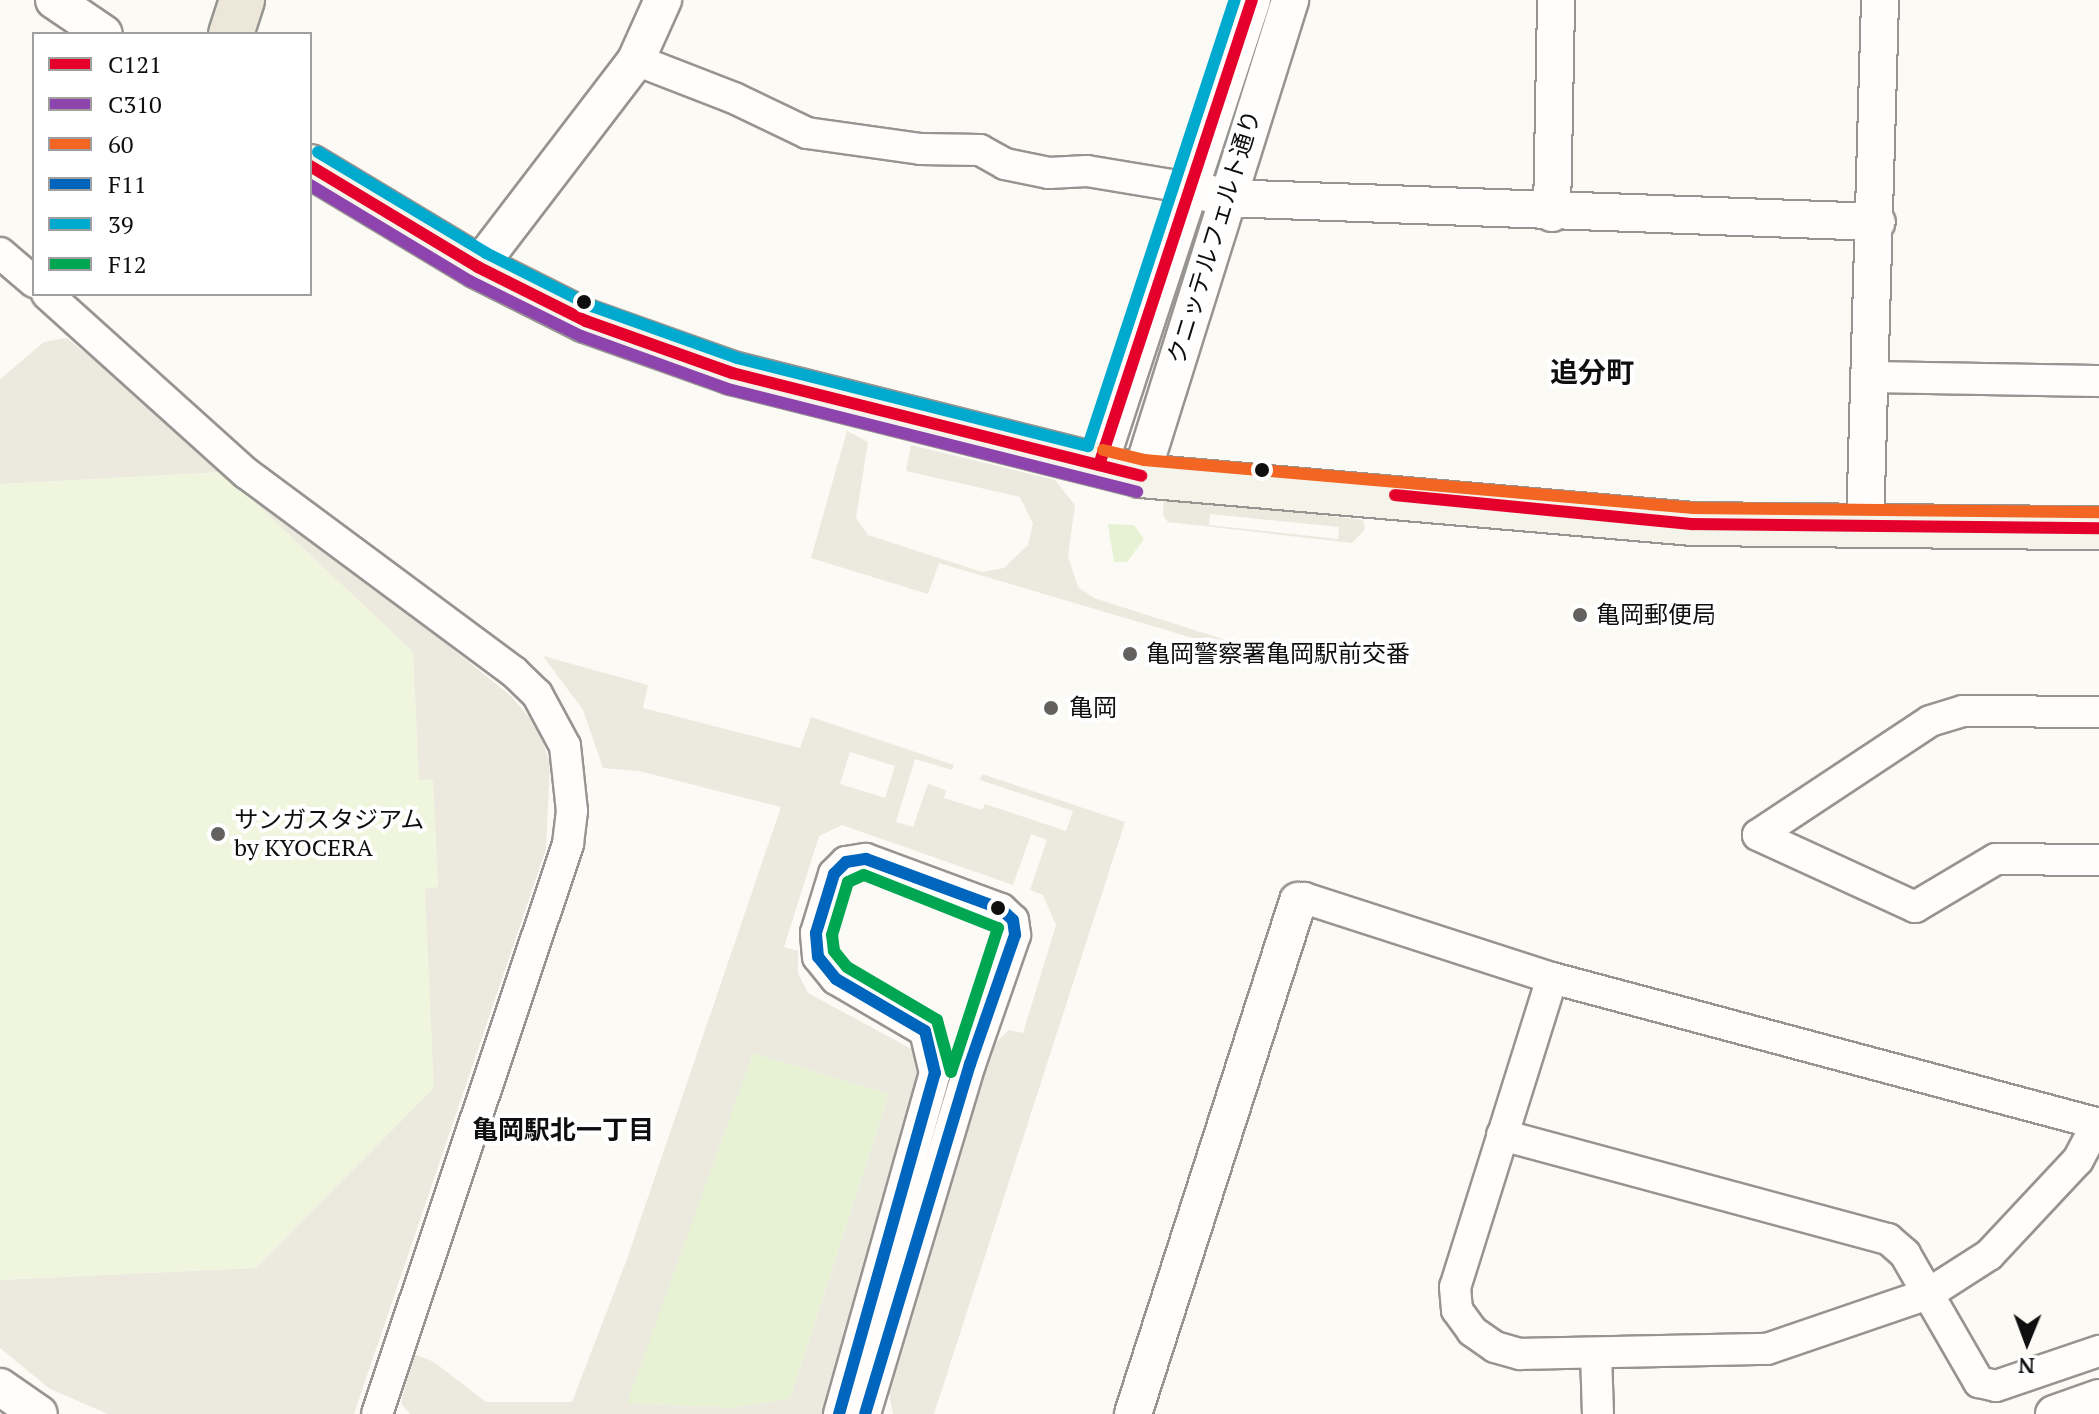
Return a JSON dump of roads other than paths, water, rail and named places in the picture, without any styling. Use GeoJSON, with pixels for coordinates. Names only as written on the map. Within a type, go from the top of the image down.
{"type":"FeatureCollection","features":[{"type":"Feature","properties":{"kind":"main road"},"geometry":{"type":"LineString","coordinates":[[232,32],[242,0]]}},
{"type":"Feature","properties":{"kind":"main road"},"geometry":{"type":"LineString","coordinates":[[312,167],[478,267],[586,321],[732,373],[1141,476],[1678,523],[1865,528],[2099,528]]}},
{"type":"Feature","properties":{"kind":"street"},"geometry":{"type":"LineString","coordinates":[[54,0],[101,32]]}},
{"type":"Feature","properties":{"kind":"street"},"geometry":{"type":"LineString","coordinates":[[478,267],[636,60],[663,0]]}},
{"type":"Feature","properties":{"kind":"street","name":"クニッテルフェルト通り"},"geometry":{"type":"LineString","coordinates":[[1099,465],[1252,0]]}},
{"type":"Feature","properties":{"kind":"street","name":"クニッテルフェルト通り"},"geometry":{"type":"LineString","coordinates":[[1141,476],[1225,198],[1290,0]]}},
{"type":"Feature","properties":{"kind":"street"},"geometry":{"type":"LineString","coordinates":[[1552,213],[1556,0]]}},
{"type":"Feature","properties":{"kind":"street"},"geometry":{"type":"LineString","coordinates":[[1865,528],[1877,222],[1880,0]]}},
{"type":"Feature","properties":{"kind":"street"},"geometry":{"type":"LineString","coordinates":[[636,60],[734,98],[807,133],[921,149],[980,150],[1005,164],[1049,173],[1087,171],[1190,188],[1225,198],[1552,213],[1877,222]]}},
{"type":"Feature","properties":{"kind":"street"},"geometry":{"type":"LineString","coordinates":[[0,253],[32,280]]}},
{"type":"Feature","properties":{"kind":"street"},"geometry":{"type":"LineString","coordinates":[[49,296],[246,473],[514,672],[537,694],[565,746],[572,811],[568,844],[377,1414]]}},
{"type":"Feature","properties":{"kind":"street"},"geometry":{"type":"LineString","coordinates":[[1872,377],[2099,381]]}},
{"type":"Feature","properties":{"kind":"street"},"geometry":{"type":"LineString","coordinates":[[2099,712],[1963,711],[1930,721],[1758,835],[1915,907],[1996,859],[2099,860]]}},
{"type":"Feature","properties":{"kind":"street"},"geometry":{"type":"LineString","coordinates":[[839,1414],[935,1073],[925,1031],[836,979],[818,957],[816,933],[834,874],[846,862],[866,859],[1001,909],[1013,920],[1015,935],[970,1064],[865,1414]]}},
{"type":"Feature","properties":{"kind":"street"},"geometry":{"type":"LineString","coordinates":[[1133,1414],[1298,901],[1304,898],[1552,978],[2098,1124],[2078,1160],[1989,1255],[1928,1294],[1767,1349],[1520,1354],[1495,1347],[1472,1331],[1457,1310],[1455,1287],[1552,978]]}},
{"type":"Feature","properties":{"kind":"street"},"geometry":{"type":"LineString","coordinates":[[1502,1135],[1888,1239],[1905,1254],[1979,1382],[1996,1386],[2099,1351]]}},
{"type":"Feature","properties":{"kind":"street"},"geometry":{"type":"LineString","coordinates":[[1596,1354],[1598,1414]]}},
{"type":"Feature","properties":{"kind":"street"},"geometry":{"type":"LineString","coordinates":[[0,1387],[39,1414]]}},
{"type":"Feature","properties":{"kind":"street"},"geometry":{"type":"LineString","coordinates":[[2054,1414],[2099,1398]]}},
{"type":"Feature","properties":{"kind":"place","name":"亀岡郵便局"},"geometry":{"type":"Point","coordinates":[1580,615]}},
{"type":"Feature","properties":{"kind":"place","name":"亀岡警察署亀岡駅前交番"},"geometry":{"type":"Point","coordinates":[1130,654]}},
{"type":"Feature","properties":{"kind":"place","name":"亀岡"},"geometry":{"type":"Point","coordinates":[1051,708]}},
{"type":"Feature","properties":{"kind":"place","name":"サンガスタジアム by KYOCERA"},"geometry":{"type":"Point","coordinates":[218,834]}},
{"type":"Feature","properties":{"kind":"district","name":"追分町"},"geometry":{"type":"Point","coordinates":[1592,372]}},
{"type":"Feature","properties":{"kind":"district","name":"亀岡駅北一丁目"},"geometry":{"type":"Point","coordinates":[563,1130]}}]}
